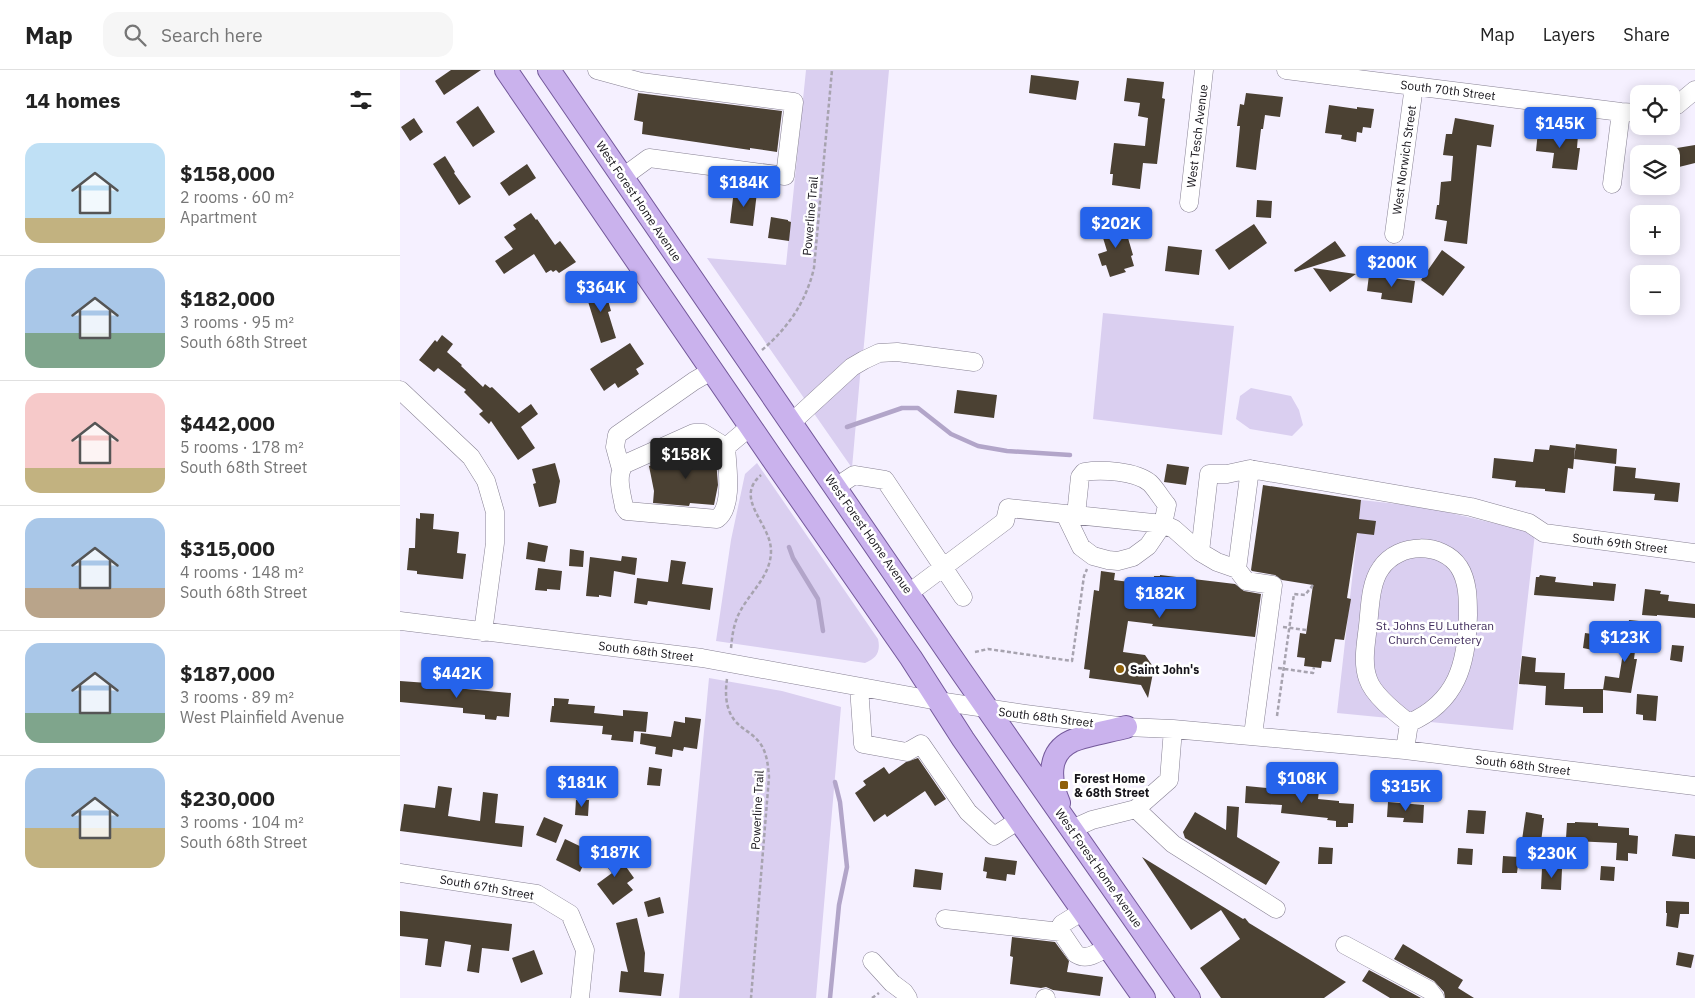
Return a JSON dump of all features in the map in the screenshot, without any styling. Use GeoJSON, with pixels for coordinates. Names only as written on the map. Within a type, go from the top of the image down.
{"type":"FeatureCollection","features":[{"type":"Feature","properties":{"kind":"main road"},"geometry":{"type":"LineString","coordinates":[[506,70],[911,658],[1019,820],[1144,998]]}},
{"type":"Feature","properties":{"kind":"main road","name":"West Forest Home Avenue"},"geometry":{"type":"LineString","coordinates":[[557,73],[623,177],[1189,998]]}},
{"type":"Feature","properties":{"kind":"main road"},"geometry":{"type":"LineString","coordinates":[[1069,825],[1053,788],[1052,773],[1055,759],[1062,749],[1072,741],[1126,727]]}},
{"type":"Feature","properties":{"kind":"street"},"geometry":{"type":"LineString","coordinates":[[597,70],[641,82],[794,102],[785,176],[649,158],[623,177]]}},
{"type":"Feature","properties":{"kind":"street","name":"West Tesch Avenue"},"geometry":{"type":"LineString","coordinates":[[1189,203],[1204,70]]}},
{"type":"Feature","properties":{"kind":"street","name":"South 70th Street"},"geometry":{"type":"LineString","coordinates":[[1286,70],[1630,112]]}},
{"type":"Feature","properties":{"kind":"street","name":"West Norwich Street"},"geometry":{"type":"LineString","coordinates":[[1394,234],[1414,86]]}},
{"type":"Feature","properties":{"kind":"street"},"geometry":{"type":"LineString","coordinates":[[1680,101],[1695,90]]}},
{"type":"Feature","properties":{"kind":"street"},"geometry":{"type":"LineString","coordinates":[[1612,184],[1630,112]]}},
{"type":"Feature","properties":{"kind":"street"},"geometry":{"type":"LineString","coordinates":[[791,422],[852,367],[879,353],[897,352],[974,362]]}},
{"type":"Feature","properties":{"kind":"street"},"geometry":{"type":"LineString","coordinates":[[621,469],[615,446],[616,435],[713,370]]}},
{"type":"Feature","properties":{"kind":"street"},"geometry":{"type":"LineString","coordinates":[[400,390],[471,457],[486,481],[495,512],[495,543],[483,632]]}},
{"type":"Feature","properties":{"kind":"street"},"geometry":{"type":"LineString","coordinates":[[726,448],[751,426]]}},
{"type":"Feature","properties":{"kind":"street"},"geometry":{"type":"LineString","coordinates":[[694,432],[703,434],[726,448],[729,477],[727,498],[725,509],[718,519],[627,511],[624,508],[619,474],[626,464],[694,432]]}},
{"type":"Feature","properties":{"kind":"street"},"geometry":{"type":"LineString","coordinates":[[1200,552],[1209,474],[1227,474],[1250,469],[1237,569]]}},
{"type":"Feature","properties":{"kind":"street","name":"South 69th Street"},"geometry":{"type":"LineString","coordinates":[[1250,469],[1472,507],[1529,523],[1544,533],[1695,553]]}},
{"type":"Feature","properties":{"kind":"street"},"geometry":{"type":"LineString","coordinates":[[1097,470],[1138,476],[1150,483],[1167,505],[1164,524],[1148,546],[1133,557],[1118,561],[1093,556],[1081,547],[1071,515],[1080,477],[1084,472],[1097,470]]}},
{"type":"Feature","properties":{"kind":"street"},"geometry":{"type":"LineString","coordinates":[[836,487],[854,475],[885,480],[963,597]]}},
{"type":"Feature","properties":{"kind":"street"},"geometry":{"type":"LineString","coordinates":[[909,593],[1005,521],[1008,508],[1164,524],[1200,552],[1217,562],[1237,569],[1246,581],[1273,585],[1253,735]]}},
{"type":"Feature","properties":{"kind":"street"},"geometry":{"type":"LineString","coordinates":[[1412,548],[1424,548],[1436,550],[1452,559],[1466,581],[1468,633],[1459,676],[1439,703],[1424,716],[1409,723],[1392,710],[1368,680],[1366,646],[1370,601],[1375,581],[1381,568],[1388,560],[1400,552],[1412,548]]}},
{"type":"Feature","properties":{"kind":"street","name":"South 68th Street"},"geometry":{"type":"LineString","coordinates":[[400,622],[693,657],[938,701],[1126,727],[1173,728],[1405,750],[1695,786]]}},
{"type":"Feature","properties":{"kind":"street"},"geometry":{"type":"LineString","coordinates":[[859,686],[863,744],[907,752],[921,744],[968,812],[994,836],[1019,820]]}},
{"type":"Feature","properties":{"kind":"street"},"geometry":{"type":"LineString","coordinates":[[1405,750],[1409,723]]}},
{"type":"Feature","properties":{"kind":"street"},"geometry":{"type":"LineString","coordinates":[[1069,825],[1136,809],[1169,780],[1173,728]]}},
{"type":"Feature","properties":{"kind":"street"},"geometry":{"type":"LineString","coordinates":[[1136,809],[1173,844],[1276,909]]}},
{"type":"Feature","properties":{"kind":"street","name":"South 67th Street"},"geometry":{"type":"LineString","coordinates":[[400,873],[537,894],[570,914],[585,950],[580,998]]}},
{"type":"Feature","properties":{"kind":"street"},"geometry":{"type":"LineString","coordinates":[[1083,911],[1060,927],[1061,932],[1076,954],[1088,957],[1108,947]]}},
{"type":"Feature","properties":{"kind":"street"},"geometry":{"type":"LineString","coordinates":[[945,919],[1061,932]]}},
{"type":"Feature","properties":{"kind":"street"},"geometry":{"type":"LineString","coordinates":[[1344,945],[1429,990],[1435,998]]}},
{"type":"Feature","properties":{"kind":"street"},"geometry":{"type":"LineString","coordinates":[[872,961],[908,998]]}},
{"type":"Feature","properties":{"kind":"path","name":"Powerline Trail"},"geometry":{"type":"LineString","coordinates":[[764,348],[776,338],[801,306],[814,268],[832,70]]}},
{"type":"Feature","properties":{"kind":"path","name":"Powerline Trail"},"geometry":{"type":"LineString","coordinates":[[751,998],[769,777],[766,754],[760,744],[730,714],[725,689],[736,619],[763,578],[769,564],[771,551],[769,537],[752,507],[750,499],[750,491],[759,476]]}},
{"type":"Feature","properties":{"kind":"path"},"geometry":{"type":"LineString","coordinates":[[975,652],[988,650],[1072,661],[1084,576],[1088,565]]}},
{"type":"Feature","properties":{"kind":"path"},"geometry":{"type":"LineString","coordinates":[[1277,716],[1294,594],[1305,595],[1313,585]]}},
{"type":"Feature","properties":{"kind":"path"},"geometry":{"type":"LineString","coordinates":[[1267,624],[1306,630]]}},
{"type":"Feature","properties":{"kind":"path"},"geometry":{"type":"LineString","coordinates":[[1261,666],[1313,673],[1314,667]]}},
{"type":"Feature","properties":{"kind":"green space"},"geometry":{"type":"Polygon","coordinates":[[[806,70],[889,70],[863,355],[806,401],[707,258],[786,265],[806,70]]]}},
{"type":"Feature","properties":{"kind":"green space"},"geometry":{"type":"Polygon","coordinates":[[[1103,313],[1234,326],[1222,435],[1093,419],[1103,313]]]}},
{"type":"Feature","properties":{"kind":"green space"},"geometry":{"type":"Polygon","coordinates":[[[861,365],[852,468],[813,412],[861,365]]]}},
{"type":"Feature","properties":{"kind":"green space"},"geometry":{"type":"Polygon","coordinates":[[[1251,388],[1291,396],[1299,410],[1303,425],[1292,436],[1250,429],[1236,419],[1240,396],[1251,388]]]}},
{"type":"Feature","properties":{"kind":"green space"},"geometry":{"type":"Polygon","coordinates":[[[757,463],[878,639],[877,654],[869,661],[865,663],[716,641],[731,540],[745,474],[757,463]]]}},
{"type":"Feature","properties":{"kind":"green space","name":"St. Johns EU Lutheran Church Cemetery"},"geometry":{"type":"Polygon","coordinates":[[[1361,500],[1425,507],[1535,533],[1513,730],[1337,713],[1361,500]]]}},
{"type":"Feature","properties":{"kind":"green space"},"geometry":{"type":"Polygon","coordinates":[[[709,678],[782,691],[841,707],[816,998],[679,998],[709,678]]]}},
{"type":"Feature","properties":{"kind":"building"},"geometry":{"type":"Polygon","coordinates":[[[451,70],[481,70],[444,95],[435,81],[451,70]]]}},
{"type":"Feature","properties":{"kind":"building"},"geometry":{"type":"Polygon","coordinates":[[[1031,75],[1079,81],[1076,100],[1029,93],[1031,75]]]}},
{"type":"Feature","properties":{"kind":"building"},"geometry":{"type":"Polygon","coordinates":[[[1127,78],[1164,82],[1162,98],[1165,99],[1157,164],[1143,163],[1140,189],[1112,185],[1113,174],[1110,174],[1114,143],[1145,146],[1148,118],[1138,116],[1140,103],[1124,101],[1127,78]]]}},
{"type":"Feature","properties":{"kind":"building"},"geometry":{"type":"Polygon","coordinates":[[[638,93],[782,111],[777,152],[750,148],[750,150],[642,134],[643,122],[634,120],[638,93]]]}},
{"type":"Feature","properties":{"kind":"building"},"geometry":{"type":"Polygon","coordinates":[[[1246,93],[1283,97],[1280,117],[1265,115],[1263,129],[1261,129],[1256,170],[1236,167],[1240,126],[1237,126],[1240,104],[1244,105],[1246,93]]]}},
{"type":"Feature","properties":{"kind":"building"},"geometry":{"type":"Polygon","coordinates":[[[1329,105],[1357,109],[1357,107],[1374,109],[1371,128],[1363,127],[1362,133],[1357,132],[1356,142],[1341,139],[1342,135],[1325,133],[1329,105]]]}},
{"type":"Feature","properties":{"kind":"building"},"geometry":{"type":"Polygon","coordinates":[[[478,106],[495,132],[473,147],[456,122],[478,106]]]}},
{"type":"Feature","properties":{"kind":"building"},"geometry":{"type":"Polygon","coordinates":[[[414,118],[423,132],[410,141],[401,127],[414,118]]]}},
{"type":"Feature","properties":{"kind":"building"},"geometry":{"type":"Polygon","coordinates":[[[1455,118],[1494,125],[1491,147],[1477,145],[1467,244],[1444,241],[1447,221],[1435,219],[1437,205],[1439,205],[1441,182],[1451,181],[1453,156],[1443,155],[1446,134],[1452,134],[1455,118]]]}},
{"type":"Feature","properties":{"kind":"building"},"geometry":{"type":"Polygon","coordinates":[[[1538,131],[1578,135],[1577,148],[1580,148],[1577,170],[1552,168],[1554,153],[1536,151],[1538,131]]]}},
{"type":"Feature","properties":{"kind":"building"},"geometry":{"type":"Polygon","coordinates":[[[1695,145],[1695,163],[1680,167],[1680,148],[1695,145]]]}},
{"type":"Feature","properties":{"kind":"building"},"geometry":{"type":"Polygon","coordinates":[[[445,156],[454,173],[471,197],[459,205],[433,164],[445,156]]]}},
{"type":"Feature","properties":{"kind":"building"},"geometry":{"type":"Polygon","coordinates":[[[527,164],[536,178],[509,196],[500,183],[527,164]]]}},
{"type":"Feature","properties":{"kind":"building"},"geometry":{"type":"Polygon","coordinates":[[[734,190],[757,192],[753,226],[730,223],[734,190]]]}},
{"type":"Feature","properties":{"kind":"building"},"geometry":{"type":"Polygon","coordinates":[[[1257,200],[1272,201],[1271,218],[1256,217],[1257,200]]]}},
{"type":"Feature","properties":{"kind":"building"},"geometry":{"type":"Polygon","coordinates":[[[531,213],[555,245],[560,241],[576,262],[559,273],[556,270],[553,272],[551,270],[546,273],[534,254],[504,274],[495,261],[513,249],[504,237],[516,229],[513,225],[531,213]]]}},
{"type":"Feature","properties":{"kind":"building"},"geometry":{"type":"Polygon","coordinates":[[[771,217],[791,222],[789,241],[768,238],[771,217]]]}},
{"type":"Feature","properties":{"kind":"building"},"geometry":{"type":"Polygon","coordinates":[[[1123,221],[1133,255],[1131,256],[1134,266],[1124,269],[1126,272],[1110,277],[1106,265],[1102,266],[1098,254],[1107,251],[1100,228],[1123,221]]]}},
{"type":"Feature","properties":{"kind":"building"},"geometry":{"type":"Polygon","coordinates":[[[1254,224],[1267,243],[1229,270],[1215,250],[1254,224]]]}},
{"type":"Feature","properties":{"kind":"building"},"geometry":{"type":"Polygon","coordinates":[[[1335,241],[1346,256],[1295,272],[1294,270],[1335,241]]]}},
{"type":"Feature","properties":{"kind":"building"},"geometry":{"type":"Polygon","coordinates":[[[1168,246],[1202,250],[1199,275],[1165,271],[1168,246]]]}},
{"type":"Feature","properties":{"kind":"building"},"geometry":{"type":"Polygon","coordinates":[[[1442,250],[1465,267],[1443,296],[1421,280],[1442,250]]]}},
{"type":"Feature","properties":{"kind":"building"},"geometry":{"type":"Polygon","coordinates":[[[1313,268],[1356,274],[1330,292],[1313,268]]]}},
{"type":"Feature","properties":{"kind":"building"},"geometry":{"type":"Polygon","coordinates":[[[1369,275],[1415,281],[1412,303],[1381,299],[1382,293],[1367,291],[1369,275]]]}},
{"type":"Feature","properties":{"kind":"building"},"geometry":{"type":"Polygon","coordinates":[[[604,286],[611,311],[608,312],[616,338],[601,343],[585,292],[604,286]]]}},
{"type":"Feature","properties":{"kind":"building"},"geometry":{"type":"Polygon","coordinates":[[[442,335],[453,344],[447,352],[483,387],[485,384],[490,388],[492,387],[519,413],[531,404],[538,414],[521,427],[535,448],[518,460],[491,421],[489,424],[479,414],[483,411],[464,392],[466,390],[438,368],[434,372],[419,360],[435,340],[437,342],[442,335]]]}},
{"type":"Feature","properties":{"kind":"building"},"geometry":{"type":"Polygon","coordinates":[[[630,343],[644,364],[636,369],[639,374],[618,388],[615,383],[604,391],[590,369],[630,343]]]}},
{"type":"Feature","properties":{"kind":"building"},"geometry":{"type":"Polygon","coordinates":[[[957,390],[997,395],[994,418],[954,413],[957,390]]]}},
{"type":"Feature","properties":{"kind":"building"},"geometry":{"type":"Polygon","coordinates":[[[1576,444],[1617,449],[1616,464],[1574,459],[1576,444]]]}},
{"type":"Feature","properties":{"kind":"building"},"geometry":{"type":"Polygon","coordinates":[[[1550,445],[1575,448],[1573,469],[1568,468],[1565,493],[1545,491],[1545,489],[1515,487],[1516,481],[1492,478],[1494,458],[1533,462],[1535,449],[1549,450],[1550,445]]]}},
{"type":"Feature","properties":{"kind":"building"},"geometry":{"type":"Polygon","coordinates":[[[696,448],[701,456],[710,450],[716,459],[718,485],[714,505],[690,503],[689,506],[653,503],[654,491],[649,466],[680,459],[696,448]]]}},
{"type":"Feature","properties":{"kind":"building"},"geometry":{"type":"Polygon","coordinates":[[[555,463],[560,481],[556,503],[539,507],[533,484],[536,483],[532,469],[555,463]]]}},
{"type":"Feature","properties":{"kind":"building"},"geometry":{"type":"Polygon","coordinates":[[[1167,464],[1189,467],[1186,485],[1164,482],[1167,464]]]}},
{"type":"Feature","properties":{"kind":"building"},"geometry":{"type":"Polygon","coordinates":[[[1615,466],[1636,468],[1635,478],[1680,483],[1678,502],[1654,500],[1655,494],[1613,491],[1615,466]]]}},
{"type":"Feature","properties":{"kind":"building"},"geometry":{"type":"Polygon","coordinates":[[[1263,485],[1361,500],[1359,519],[1376,521],[1374,535],[1357,533],[1347,598],[1351,599],[1344,640],[1335,639],[1331,662],[1322,661],[1321,668],[1304,666],[1305,658],[1297,657],[1300,633],[1306,634],[1313,585],[1282,580],[1275,575],[1251,570],[1263,485]]]}},
{"type":"Feature","properties":{"kind":"building"},"geometry":{"type":"Polygon","coordinates":[[[420,513],[434,514],[433,529],[459,532],[457,553],[466,554],[463,579],[417,574],[417,571],[407,570],[409,548],[415,548],[416,518],[420,519],[420,513]]]}},
{"type":"Feature","properties":{"kind":"building"},"geometry":{"type":"Polygon","coordinates":[[[528,542],[548,546],[545,562],[526,559],[528,542]]]}},
{"type":"Feature","properties":{"kind":"building"},"geometry":{"type":"Polygon","coordinates":[[[570,549],[584,551],[583,567],[569,566],[570,549]]]}},
{"type":"Feature","properties":{"kind":"building"},"geometry":{"type":"Polygon","coordinates":[[[622,556],[637,558],[635,575],[614,571],[611,597],[599,595],[599,597],[586,596],[590,557],[621,561],[622,556]]]}},
{"type":"Feature","properties":{"kind":"building"},"geometry":{"type":"Polygon","coordinates":[[[671,560],[686,562],[682,584],[713,588],[710,610],[648,601],[647,605],[634,603],[637,578],[668,582],[671,560]]]}},
{"type":"Feature","properties":{"kind":"building"},"geometry":{"type":"Polygon","coordinates":[[[538,568],[562,571],[560,590],[535,590],[538,568]]]}},
{"type":"Feature","properties":{"kind":"building"},"geometry":{"type":"Polygon","coordinates":[[[1101,571],[1115,573],[1114,580],[1153,585],[1154,576],[1160,575],[1235,584],[1244,591],[1261,594],[1255,637],[1152,626],[1153,624],[1128,621],[1123,652],[1145,655],[1154,668],[1148,698],[1141,685],[1089,678],[1090,670],[1084,669],[1094,590],[1099,591],[1101,571]]]}},
{"type":"Feature","properties":{"kind":"building"},"geometry":{"type":"Polygon","coordinates":[[[1540,575],[1556,577],[1555,582],[1593,586],[1593,582],[1616,584],[1614,601],[1534,595],[1536,577],[1540,575]]]}},
{"type":"Feature","properties":{"kind":"building"},"geometry":{"type":"Polygon","coordinates":[[[1645,589],[1661,591],[1660,594],[1669,595],[1668,601],[1695,604],[1695,618],[1642,615],[1645,589]]]}},
{"type":"Feature","properties":{"kind":"building"},"geometry":{"type":"Polygon","coordinates":[[[1629,620],[1639,621],[1634,659],[1637,659],[1631,693],[1603,690],[1605,676],[1619,678],[1623,653],[1620,653],[1622,638],[1626,639],[1629,620]]]}},
{"type":"Feature","properties":{"kind":"building"},"geometry":{"type":"Polygon","coordinates":[[[1585,633],[1599,635],[1597,651],[1583,648],[1585,633]]]}},
{"type":"Feature","properties":{"kind":"building"},"geometry":{"type":"Polygon","coordinates":[[[1672,645],[1684,646],[1682,662],[1670,660],[1672,645]]]}},
{"type":"Feature","properties":{"kind":"building"},"geometry":{"type":"Polygon","coordinates":[[[1522,656],[1536,658],[1535,672],[1565,673],[1564,689],[1603,689],[1603,713],[1583,713],[1583,707],[1545,705],[1546,686],[1519,684],[1522,656]]]}},
{"type":"Feature","properties":{"kind":"building"},"geometry":{"type":"Polygon","coordinates":[[[400,681],[455,685],[455,688],[511,693],[509,717],[497,716],[496,720],[485,719],[485,715],[463,713],[463,708],[400,702],[400,681]]]}},
{"type":"Feature","properties":{"kind":"building"},"geometry":{"type":"Polygon","coordinates":[[[1637,694],[1658,696],[1656,721],[1643,720],[1643,715],[1636,714],[1637,694]]]}},
{"type":"Feature","properties":{"kind":"building"},"geometry":{"type":"Polygon","coordinates":[[[554,698],[569,699],[568,704],[595,706],[594,713],[623,716],[623,710],[648,712],[646,732],[634,731],[633,742],[611,740],[612,735],[602,734],[603,726],[550,722],[554,698]]]}},
{"type":"Feature","properties":{"kind":"building"},"geometry":{"type":"Polygon","coordinates":[[[685,717],[701,719],[697,749],[684,747],[683,751],[673,749],[672,757],[655,754],[656,747],[640,744],[641,733],[671,737],[674,721],[685,723],[685,717]]]}},
{"type":"Feature","properties":{"kind":"building"},"geometry":{"type":"Polygon","coordinates":[[[918,758],[946,799],[935,806],[925,791],[887,817],[885,814],[874,822],[855,793],[866,785],[863,781],[884,767],[889,774],[906,762],[918,758]]]}},
{"type":"Feature","properties":{"kind":"building"},"geometry":{"type":"Polygon","coordinates":[[[649,767],[662,769],[660,786],[647,785],[649,767]]]}},
{"type":"Feature","properties":{"kind":"building"},"geometry":{"type":"Polygon","coordinates":[[[438,786],[452,788],[448,816],[480,821],[483,792],[498,794],[495,823],[524,826],[522,847],[400,831],[404,804],[435,808],[438,786]]]}},
{"type":"Feature","properties":{"kind":"building"},"geometry":{"type":"Polygon","coordinates":[[[1246,786],[1307,792],[1307,790],[1319,791],[1318,799],[1354,804],[1353,823],[1348,823],[1348,827],[1336,827],[1336,821],[1327,820],[1328,818],[1281,813],[1282,805],[1245,803],[1246,786]]]}},
{"type":"Feature","properties":{"kind":"building"},"geometry":{"type":"Polygon","coordinates":[[[576,800],[589,800],[588,816],[575,815],[576,800]]]}},
{"type":"Feature","properties":{"kind":"building"},"geometry":{"type":"Polygon","coordinates":[[[1388,802],[1424,805],[1423,823],[1403,822],[1404,818],[1387,817],[1388,802]]]}},
{"type":"Feature","properties":{"kind":"building"},"geometry":{"type":"Polygon","coordinates":[[[1227,806],[1239,807],[1237,837],[1280,862],[1266,885],[1185,838],[1183,832],[1195,812],[1226,830],[1227,806]]]}},
{"type":"Feature","properties":{"kind":"building"},"geometry":{"type":"Polygon","coordinates":[[[1468,810],[1486,811],[1484,834],[1466,833],[1468,810]]]}},
{"type":"Feature","properties":{"kind":"building"},"geometry":{"type":"Polygon","coordinates":[[[1526,812],[1542,815],[1542,818],[1544,818],[1541,842],[1522,840],[1526,812]]]}},
{"type":"Feature","properties":{"kind":"building"},"geometry":{"type":"Polygon","coordinates":[[[544,817],[563,825],[556,843],[536,835],[544,817]]]}},
{"type":"Feature","properties":{"kind":"building"},"geometry":{"type":"Polygon","coordinates":[[[1567,823],[1598,823],[1598,826],[1629,828],[1629,835],[1638,836],[1637,854],[1628,853],[1628,861],[1616,860],[1617,843],[1573,841],[1573,838],[1566,838],[1567,823]]]}},
{"type":"Feature","properties":{"kind":"building"},"geometry":{"type":"Polygon","coordinates":[[[1675,834],[1695,836],[1695,859],[1672,856],[1675,834]]]}},
{"type":"Feature","properties":{"kind":"building"},"geometry":{"type":"Polygon","coordinates":[[[565,839],[590,851],[580,872],[556,860],[565,839]]]}},
{"type":"Feature","properties":{"kind":"building"},"geometry":{"type":"Polygon","coordinates":[[[612,847],[634,878],[627,883],[633,890],[613,905],[597,884],[612,873],[599,857],[612,847]]]}},
{"type":"Feature","properties":{"kind":"building"},"geometry":{"type":"Polygon","coordinates":[[[1319,847],[1333,848],[1332,864],[1318,864],[1319,847]]]}},
{"type":"Feature","properties":{"kind":"building"},"geometry":{"type":"Polygon","coordinates":[[[1458,848],[1473,849],[1472,865],[1457,864],[1458,848]]]}},
{"type":"Feature","properties":{"kind":"building"},"geometry":{"type":"Polygon","coordinates":[[[1503,856],[1519,857],[1517,873],[1502,873],[1503,856]]]}},
{"type":"Feature","properties":{"kind":"building"},"geometry":{"type":"Polygon","coordinates":[[[985,857],[1017,861],[1015,875],[1007,874],[1006,881],[986,878],[987,872],[983,871],[985,857]]]}},
{"type":"Feature","properties":{"kind":"building"},"geometry":{"type":"Polygon","coordinates":[[[1142,857],[1243,919],[1245,918],[1249,923],[1346,982],[1324,998],[1221,998],[1200,968],[1240,939],[1221,910],[1191,930],[1142,857]]]}},
{"type":"Feature","properties":{"kind":"building"},"geometry":{"type":"Polygon","coordinates":[[[1601,866],[1615,867],[1614,881],[1600,880],[1601,866]]]}},
{"type":"Feature","properties":{"kind":"building"},"geometry":{"type":"Polygon","coordinates":[[[1542,868],[1562,869],[1561,890],[1541,889],[1542,868]]]}},
{"type":"Feature","properties":{"kind":"building"},"geometry":{"type":"Polygon","coordinates":[[[915,869],[943,873],[941,890],[913,887],[915,869]]]}},
{"type":"Feature","properties":{"kind":"building"},"geometry":{"type":"Polygon","coordinates":[[[660,897],[664,913],[648,917],[644,902],[660,897]]]}},
{"type":"Feature","properties":{"kind":"building"},"geometry":{"type":"Polygon","coordinates":[[[1666,901],[1689,902],[1689,914],[1680,914],[1678,928],[1666,926],[1666,901]]]}},
{"type":"Feature","properties":{"kind":"building"},"geometry":{"type":"Polygon","coordinates":[[[400,911],[512,924],[509,951],[482,948],[479,973],[467,971],[471,945],[445,941],[441,967],[425,965],[428,939],[400,936],[400,911]]]}},
{"type":"Feature","properties":{"kind":"building"},"geometry":{"type":"Polygon","coordinates":[[[637,918],[645,953],[644,972],[664,974],[661,996],[619,992],[621,971],[628,972],[616,923],[637,918]]]}},
{"type":"Feature","properties":{"kind":"building"},"geometry":{"type":"Polygon","coordinates":[[[1012,937],[1055,942],[1069,961],[1067,972],[1103,977],[1100,996],[1053,990],[1046,987],[1010,984],[1013,957],[1010,956],[1012,937]]]}},
{"type":"Feature","properties":{"kind":"building"},"geometry":{"type":"Polygon","coordinates":[[[1403,944],[1463,980],[1458,988],[1474,998],[1445,998],[1444,992],[1434,981],[1394,959],[1403,944]]]}},
{"type":"Feature","properties":{"kind":"building"},"geometry":{"type":"Polygon","coordinates":[[[534,950],[543,974],[521,983],[512,958],[534,950]]]}},
{"type":"Feature","properties":{"kind":"building"},"geometry":{"type":"Polygon","coordinates":[[[1678,952],[1694,955],[1691,968],[1676,965],[1678,952]]]}},
{"type":"Feature","properties":{"kind":"building"},"geometry":{"type":"Polygon","coordinates":[[[1369,970],[1421,998],[1390,998],[1362,981],[1369,970]]]}},
{"type":"Feature","properties":{"kind":"waterway"},"geometry":{"type":"LineString","coordinates":[[847,427],[902,408],[918,408],[951,434],[978,446],[1007,451],[1070,455]]}},
{"type":"Feature","properties":{"kind":"waterway"},"geometry":{"type":"LineString","coordinates":[[789,547],[793,558],[818,599],[823,631]]}},
{"type":"Feature","properties":{"kind":"waterway"},"geometry":{"type":"LineString","coordinates":[[830,998],[839,905],[847,867],[840,802],[835,782]]}},
{"type":"Feature","properties":{"kind":"place","name":"Saint John's"},"geometry":{"type":"Point","coordinates":[1120,669]}},
{"type":"Feature","properties":{"kind":"place","name":"Forest Home & 68th Street"},"geometry":{"type":"Point","coordinates":[1064,785]}}]}
